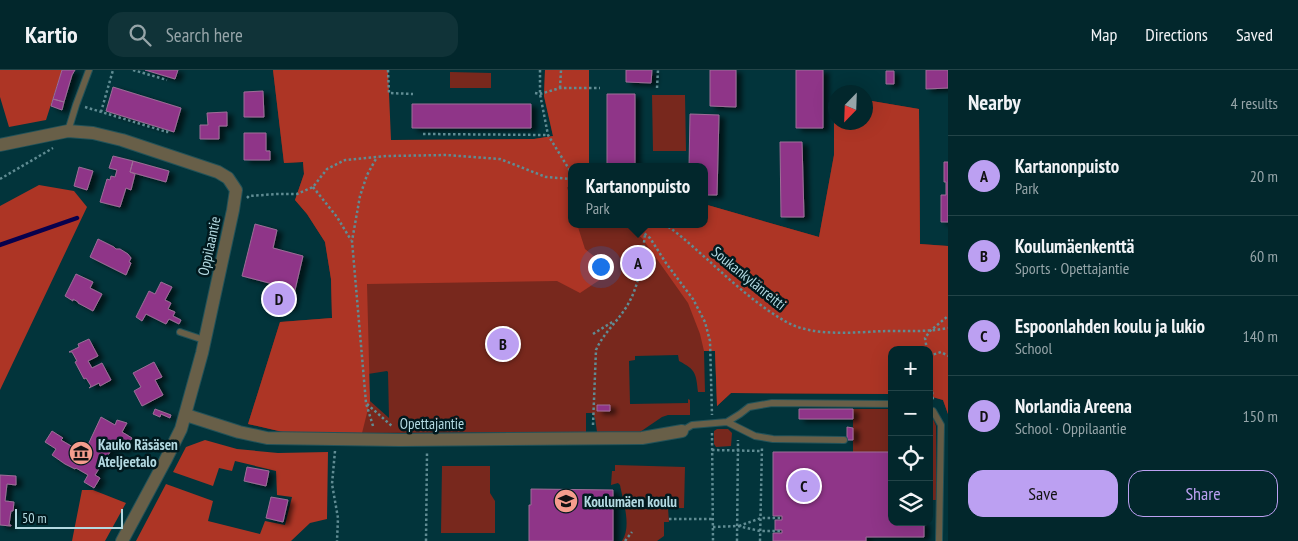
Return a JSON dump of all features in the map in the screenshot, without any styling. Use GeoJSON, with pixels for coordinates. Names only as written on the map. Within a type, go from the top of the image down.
{"type":"FeatureCollection","features":[{"type":"Feature","properties":{"kind":"street","name":"Oppilaantie"},"geometry":{"type":"LineString","coordinates":[[0,145],[68,131],[93,133],[122,140],[218,172],[228,178],[236,190],[225,248],[186,415],[178,437],[122,541]]}},
{"type":"Feature","properties":{"kind":"street","name":"Opettajantie"},"geometry":{"type":"LineString","coordinates":[[186,415],[239,432],[267,438],[378,440],[642,438],[682,431]]}},
{"type":"Feature","properties":{"kind":"lane"},"geometry":{"type":"LineString","coordinates":[[68,131],[89,70]]}},
{"type":"Feature","properties":{"kind":"lane"},"geometry":{"type":"LineString","coordinates":[[180,332],[204,340]]}},
{"type":"Feature","properties":{"kind":"lane"},"geometry":{"type":"LineString","coordinates":[[727,422],[749,407],[772,403],[888,404]]}},
{"type":"Feature","properties":{"kind":"lane"},"geometry":{"type":"LineString","coordinates":[[933,413],[941,425],[939,541]]}},
{"type":"Feature","properties":{"kind":"lane"},"geometry":{"type":"LineString","coordinates":[[682,431],[692,424],[727,422],[755,436],[773,440],[844,440]]}},
{"type":"Feature","properties":{"kind":"path"},"geometry":{"type":"LineString","coordinates":[[100,112],[113,70]]}},
{"type":"Feature","properties":{"kind":"path"},"geometry":{"type":"LineString","coordinates":[[133,70],[167,80]]}},
{"type":"Feature","properties":{"kind":"path"},"geometry":{"type":"LineString","coordinates":[[388,70],[389,93],[413,94]]}},
{"type":"Feature","properties":{"kind":"path"},"geometry":{"type":"LineString","coordinates":[[540,70],[540,94],[548,135],[568,168]]}},
{"type":"Feature","properties":{"kind":"path"},"geometry":{"type":"LineString","coordinates":[[560,88],[561,70]]}},
{"type":"Feature","properties":{"kind":"path"},"geometry":{"type":"LineString","coordinates":[[657,88],[658,70]]}},
{"type":"Feature","properties":{"kind":"path"},"geometry":{"type":"LineString","coordinates":[[535,93],[540,94],[560,88],[600,88]]}},
{"type":"Feature","properties":{"kind":"path"},"geometry":{"type":"LineString","coordinates":[[76,105],[167,132],[168,130]]}},
{"type":"Feature","properties":{"kind":"path"},"geometry":{"type":"LineString","coordinates":[[423,134],[548,135]]}},
{"type":"Feature","properties":{"kind":"path"},"geometry":{"type":"LineString","coordinates":[[0,179],[60,144]]}},
{"type":"Feature","properties":{"kind":"path"},"geometry":{"type":"LineString","coordinates":[[244,200],[249,196],[297,194],[313,187],[327,170],[345,160],[377,157],[446,156],[500,159],[546,177],[568,179]]}},
{"type":"Feature","properties":{"kind":"path"},"geometry":{"type":"LineString","coordinates":[[377,157],[367,175],[360,196],[352,241],[366,403],[378,440]]}},
{"type":"Feature","properties":{"kind":"path"},"geometry":{"type":"LineString","coordinates":[[313,187],[337,217],[352,241]]}},
{"type":"Feature","properties":{"kind":"path"},"geometry":{"type":"LineString","coordinates":[[638,228],[650,238],[693,299],[705,322],[710,342],[713,541]]}},
{"type":"Feature","properties":{"kind":"path","name":"Soukankylänreitti"},"geometry":{"type":"LineString","coordinates":[[670,228],[685,239],[728,279],[784,321],[806,329],[827,333],[930,331],[948,328]]}},
{"type":"Feature","properties":{"kind":"path"},"geometry":{"type":"LineString","coordinates":[[593,423],[596,350],[627,307],[639,277],[645,234]]}},
{"type":"Feature","properties":{"kind":"path"},"geometry":{"type":"LineString","coordinates":[[927,346],[925,338],[930,331],[948,316]]}},
{"type":"Feature","properties":{"kind":"path"},"geometry":{"type":"LineString","coordinates":[[594,334],[618,319]]}},
{"type":"Feature","properties":{"kind":"path"},"geometry":{"type":"LineString","coordinates":[[933,355],[941,352],[948,356]]}},
{"type":"Feature","properties":{"kind":"path"},"geometry":{"type":"LineString","coordinates":[[366,403],[407,440]]}},
{"type":"Feature","properties":{"kind":"path"},"geometry":{"type":"LineString","coordinates":[[390,425],[392,420]]}},
{"type":"Feature","properties":{"kind":"path"},"geometry":{"type":"LineString","coordinates":[[738,541],[739,428]]}},
{"type":"Feature","properties":{"kind":"path"},"geometry":{"type":"LineString","coordinates":[[760,541],[762,437]]}},
{"type":"Feature","properties":{"kind":"path"},"geometry":{"type":"LineString","coordinates":[[426,541],[427,440]]}},
{"type":"Feature","properties":{"kind":"path"},"geometry":{"type":"LineString","coordinates":[[335,449],[332,484],[338,518],[336,541]]}},
{"type":"Feature","properties":{"kind":"path"},"geometry":{"type":"LineString","coordinates":[[712,450],[762,451]]}},
{"type":"Feature","properties":{"kind":"path"},"geometry":{"type":"LineString","coordinates":[[738,526],[761,518],[782,518]]}},
{"type":"Feature","properties":{"kind":"path"},"geometry":{"type":"LineString","coordinates":[[668,519],[712,519]]}},
{"type":"Feature","properties":{"kind":"path"},"geometry":{"type":"LineString","coordinates":[[713,527],[738,526],[760,531],[782,531]]}},
{"type":"Feature","properties":{"kind":"path"},"geometry":{"type":"LineString","coordinates":[[625,541],[632,532]]}},
{"type":"Feature","properties":{"kind":"shaded area"},"geometry":{"type":"Polygon","coordinates":[[[0,70],[62,70],[46,120],[9,127],[0,97],[0,70]]]}},
{"type":"Feature","properties":{"kind":"shaded area"},"geometry":{"type":"Polygon","coordinates":[[[273,70],[391,140],[534,139],[553,136],[544,96],[545,70],[589,70],[589,163],[568,163],[568,228],[708,228],[708,205],[819,237],[834,155],[834,130],[873,130],[873,101],[919,109],[920,244],[948,246],[948,414],[943,400],[933,397],[933,346],[888,346],[888,394],[731,393],[717,406],[715,350],[704,351],[705,392],[698,392],[694,373],[689,367],[679,361],[678,355],[635,356],[635,360],[629,361],[630,404],[688,403],[688,399],[690,400],[690,415],[668,415],[662,417],[640,432],[597,432],[595,418],[592,413],[586,413],[586,432],[283,432],[248,424],[280,322],[332,318],[331,279],[325,242],[307,214],[295,200],[304,174],[303,162],[284,163],[273,70]],[[387,371],[368,374],[370,401],[389,418],[387,371]]]}},
{"type":"Feature","properties":{"kind":"shaded area"},"geometry":{"type":"Polygon","coordinates":[[[273,70],[388,70],[391,140],[534,139],[553,136],[544,96],[545,70],[589,70],[589,163],[568,163],[568,228],[578,228],[585,249],[605,265],[601,279],[580,293],[557,281],[367,284],[370,401],[362,433],[283,432],[248,424],[280,322],[332,318],[331,279],[325,242],[307,214],[295,200],[304,174],[303,162],[284,163],[273,70]]]}},
{"type":"Feature","properties":{"kind":"shaded area"},"geometry":{"type":"Polygon","coordinates":[[[450,72],[491,73],[491,88],[450,88],[450,72]]]}},
{"type":"Feature","properties":{"kind":"shaded area"},"geometry":{"type":"Polygon","coordinates":[[[652,95],[685,95],[686,151],[653,151],[652,95]]]}},
{"type":"Feature","properties":{"kind":"shaded area"},"geometry":{"type":"Polygon","coordinates":[[[873,101],[919,109],[920,244],[948,246],[948,414],[943,400],[933,397],[933,346],[888,346],[888,394],[731,393],[717,406],[715,351],[704,351],[700,334],[688,303],[642,238],[629,228],[708,228],[708,205],[819,237],[834,155],[834,130],[873,130],[873,101]]]}},
{"type":"Feature","properties":{"kind":"shaded area"},"geometry":{"type":"Polygon","coordinates":[[[39,185],[74,191],[87,207],[0,390],[0,206],[39,185]]]}},
{"type":"Feature","properties":{"kind":"shaded area"},"geometry":{"type":"Polygon","coordinates":[[[853,409],[888,409],[888,452],[853,452],[853,409]]]}},
{"type":"Feature","properties":{"kind":"shaded area"},"geometry":{"type":"Polygon","coordinates":[[[933,418],[936,426],[936,500],[933,500],[933,418]]]}},
{"type":"Feature","properties":{"kind":"shaded area"},"geometry":{"type":"Polygon","coordinates":[[[717,429],[728,429],[732,433],[731,446],[716,447],[714,444],[714,431],[717,429]]]}},
{"type":"Feature","properties":{"kind":"shaded area"},"geometry":{"type":"Polygon","coordinates":[[[205,440],[237,449],[278,453],[328,452],[327,519],[310,523],[291,541],[136,541],[166,484],[213,501],[208,521],[260,534],[265,521],[285,525],[292,497],[277,495],[276,471],[235,461],[232,471],[219,468],[213,486],[173,472],[186,447],[205,440]]]}},
{"type":"Feature","properties":{"kind":"shaded area"},"geometry":{"type":"Polygon","coordinates":[[[615,465],[685,467],[684,508],[668,508],[669,522],[664,522],[664,536],[657,541],[622,541],[627,521],[620,485],[618,483],[611,485],[612,471],[615,471],[615,465]]]}},
{"type":"Feature","properties":{"kind":"shaded area"},"geometry":{"type":"Polygon","coordinates":[[[442,466],[490,466],[490,493],[495,501],[495,533],[441,533],[442,466]]]}},
{"type":"Feature","properties":{"kind":"shaded area"},"geometry":{"type":"Polygon","coordinates":[[[82,490],[93,490],[126,503],[105,541],[72,541],[82,490]]]}},
{"type":"Feature","properties":{"kind":"building"},"geometry":{"type":"Polygon","coordinates":[[[62,70],[75,70],[64,102],[53,99],[62,70]]]}},
{"type":"Feature","properties":{"kind":"building"},"geometry":{"type":"Polygon","coordinates":[[[145,70],[178,70],[175,79],[145,70]]]}},
{"type":"Feature","properties":{"kind":"building"},"geometry":{"type":"Polygon","coordinates":[[[626,70],[652,70],[651,83],[626,82],[626,70]]]}},
{"type":"Feature","properties":{"kind":"building"},"geometry":{"type":"Polygon","coordinates":[[[710,70],[736,70],[736,107],[710,106],[710,70]]]}},
{"type":"Feature","properties":{"kind":"building"},"geometry":{"type":"Polygon","coordinates":[[[796,70],[823,70],[823,128],[796,128],[796,70]]]}},
{"type":"Feature","properties":{"kind":"building"},"geometry":{"type":"Polygon","coordinates":[[[926,70],[948,70],[948,88],[926,89],[926,70]]]}},
{"type":"Feature","properties":{"kind":"building"},"geometry":{"type":"Polygon","coordinates":[[[886,71],[894,71],[894,84],[886,84],[886,71]]]}},
{"type":"Feature","properties":{"kind":"building"},"geometry":{"type":"Polygon","coordinates":[[[113,87],[181,108],[174,132],[106,111],[113,87]]]}},
{"type":"Feature","properties":{"kind":"building"},"geometry":{"type":"Polygon","coordinates":[[[263,91],[264,117],[244,117],[244,92],[263,91]]]}},
{"type":"Feature","properties":{"kind":"building"},"geometry":{"type":"Polygon","coordinates":[[[607,94],[635,94],[635,163],[607,163],[607,94]]]}},
{"type":"Feature","properties":{"kind":"building"},"geometry":{"type":"Polygon","coordinates":[[[53,99],[64,102],[62,110],[51,106],[53,99]]]}},
{"type":"Feature","properties":{"kind":"building"},"geometry":{"type":"Polygon","coordinates":[[[412,104],[531,104],[531,128],[412,128],[412,104]]]}},
{"type":"Feature","properties":{"kind":"building"},"geometry":{"type":"Polygon","coordinates":[[[227,112],[227,126],[219,126],[219,139],[200,139],[200,125],[208,125],[207,113],[227,112]]]}},
{"type":"Feature","properties":{"kind":"building"},"geometry":{"type":"Polygon","coordinates":[[[690,114],[719,115],[717,195],[708,195],[708,163],[689,163],[690,114]]]}},
{"type":"Feature","properties":{"kind":"building"},"geometry":{"type":"Polygon","coordinates":[[[244,133],[266,133],[266,151],[270,151],[270,160],[244,160],[244,133]]]}},
{"type":"Feature","properties":{"kind":"building"},"geometry":{"type":"Polygon","coordinates":[[[780,142],[802,142],[804,217],[781,217],[780,142]]]}},
{"type":"Feature","properties":{"kind":"building"},"geometry":{"type":"Polygon","coordinates":[[[113,156],[133,161],[130,172],[135,174],[131,190],[126,188],[120,207],[100,202],[107,179],[110,180],[111,176],[115,177],[117,170],[109,168],[113,156]]]}},
{"type":"Feature","properties":{"kind":"building"},"geometry":{"type":"Polygon","coordinates":[[[133,161],[169,171],[166,182],[130,172],[133,161]]]}},
{"type":"Feature","properties":{"kind":"building"},"geometry":{"type":"Polygon","coordinates":[[[944,162],[948,162],[948,222],[941,222],[941,195],[946,195],[944,162]]]}},
{"type":"Feature","properties":{"kind":"building"},"geometry":{"type":"Polygon","coordinates":[[[79,167],[93,171],[87,190],[74,186],[79,167]]]}},
{"type":"Feature","properties":{"kind":"building"},"geometry":{"type":"Polygon","coordinates":[[[255,224],[277,230],[273,248],[303,256],[291,307],[269,302],[273,284],[242,276],[255,224]]]}},
{"type":"Feature","properties":{"kind":"building"},"geometry":{"type":"Polygon","coordinates":[[[98,239],[128,254],[131,258],[129,262],[131,263],[126,275],[90,257],[98,239]]]}},
{"type":"Feature","properties":{"kind":"building"},"geometry":{"type":"Polygon","coordinates":[[[76,274],[93,282],[90,288],[102,294],[93,311],[65,296],[76,274]]]}},
{"type":"Feature","properties":{"kind":"building"},"geometry":{"type":"Polygon","coordinates":[[[161,282],[172,287],[165,300],[171,303],[168,309],[175,312],[173,316],[181,320],[179,324],[169,319],[166,324],[146,314],[142,321],[136,317],[149,291],[155,294],[161,282]]]}},
{"type":"Feature","properties":{"kind":"building"},"geometry":{"type":"Polygon","coordinates":[[[89,339],[98,356],[88,361],[92,368],[102,363],[111,380],[100,386],[99,383],[89,388],[91,386],[86,378],[84,379],[72,352],[69,352],[79,347],[78,344],[89,339]]]}},
{"type":"Feature","properties":{"kind":"building"},"geometry":{"type":"Polygon","coordinates":[[[154,362],[162,377],[155,380],[163,395],[142,406],[134,391],[141,387],[133,373],[154,362]]]}},
{"type":"Feature","properties":{"kind":"building"},"geometry":{"type":"Polygon","coordinates":[[[597,405],[610,405],[610,411],[597,411],[597,405]]]}},
{"type":"Feature","properties":{"kind":"building"},"geometry":{"type":"Polygon","coordinates":[[[155,409],[171,415],[170,418],[161,414],[160,417],[153,414],[155,409]]]}},
{"type":"Feature","properties":{"kind":"building"},"geometry":{"type":"Polygon","coordinates":[[[799,409],[853,409],[853,419],[799,419],[799,409]]]}},
{"type":"Feature","properties":{"kind":"building","name":"Kauko Räsäsen Ateljeetalo"},"geometry":{"type":"Polygon","coordinates":[[[101,417],[115,425],[117,420],[127,423],[122,432],[132,438],[124,451],[114,445],[95,475],[100,478],[94,488],[84,482],[88,475],[65,464],[52,455],[56,449],[45,442],[52,431],[63,438],[61,440],[73,447],[76,444],[86,449],[101,417]]]}},
{"type":"Feature","properties":{"kind":"building"},"geometry":{"type":"Polygon","coordinates":[[[847,427],[853,428],[853,440],[847,440],[847,427]]]}},
{"type":"Feature","properties":{"kind":"building"},"geometry":{"type":"Polygon","coordinates":[[[773,452],[888,452],[888,526],[924,526],[924,537],[866,537],[866,541],[773,541],[773,533],[782,533],[782,530],[775,530],[775,520],[782,520],[782,516],[773,516],[773,452]]]}},
{"type":"Feature","properties":{"kind":"building"},"geometry":{"type":"Polygon","coordinates":[[[247,467],[269,471],[266,486],[244,481],[247,467]]]}},
{"type":"Feature","properties":{"kind":"building"},"geometry":{"type":"Polygon","coordinates":[[[0,475],[16,476],[16,485],[7,484],[5,501],[14,502],[9,525],[11,526],[0,525],[0,475]]]}},
{"type":"Feature","properties":{"kind":"building"},"geometry":{"type":"Polygon","coordinates":[[[531,489],[613,490],[613,541],[529,541],[531,489]]]}},
{"type":"Feature","properties":{"kind":"building"},"geometry":{"type":"Polygon","coordinates":[[[271,497],[288,500],[283,522],[266,518],[271,497]]]}},
{"type":"Feature","properties":{"kind":"waterway"},"geometry":{"type":"LineString","coordinates":[[0,245],[77,218]]}},
{"type":"Feature","properties":{"kind":"place","name":"Kartanonpuisto"},"geometry":{"type":"Point","coordinates":[638,263]}},
{"type":"Feature","properties":{"kind":"place","name":"Norlandia Areena"},"geometry":{"type":"Point","coordinates":[279,299]}},
{"type":"Feature","properties":{"kind":"place","name":"Koulumäenkenttä"},"geometry":{"type":"Point","coordinates":[503,344]}},
{"type":"Feature","properties":{"kind":"place","name":"Kauko Räsäsen Ateljeetalo"},"geometry":{"type":"Point","coordinates":[81,453]}},
{"type":"Feature","properties":{"kind":"place","name":"Espoonlahden koulu ja lukio"},"geometry":{"type":"Point","coordinates":[804,486]}},
{"type":"Feature","properties":{"kind":"place","name":"Koulumäen koulu"},"geometry":{"type":"Point","coordinates":[566,501]}}]}
